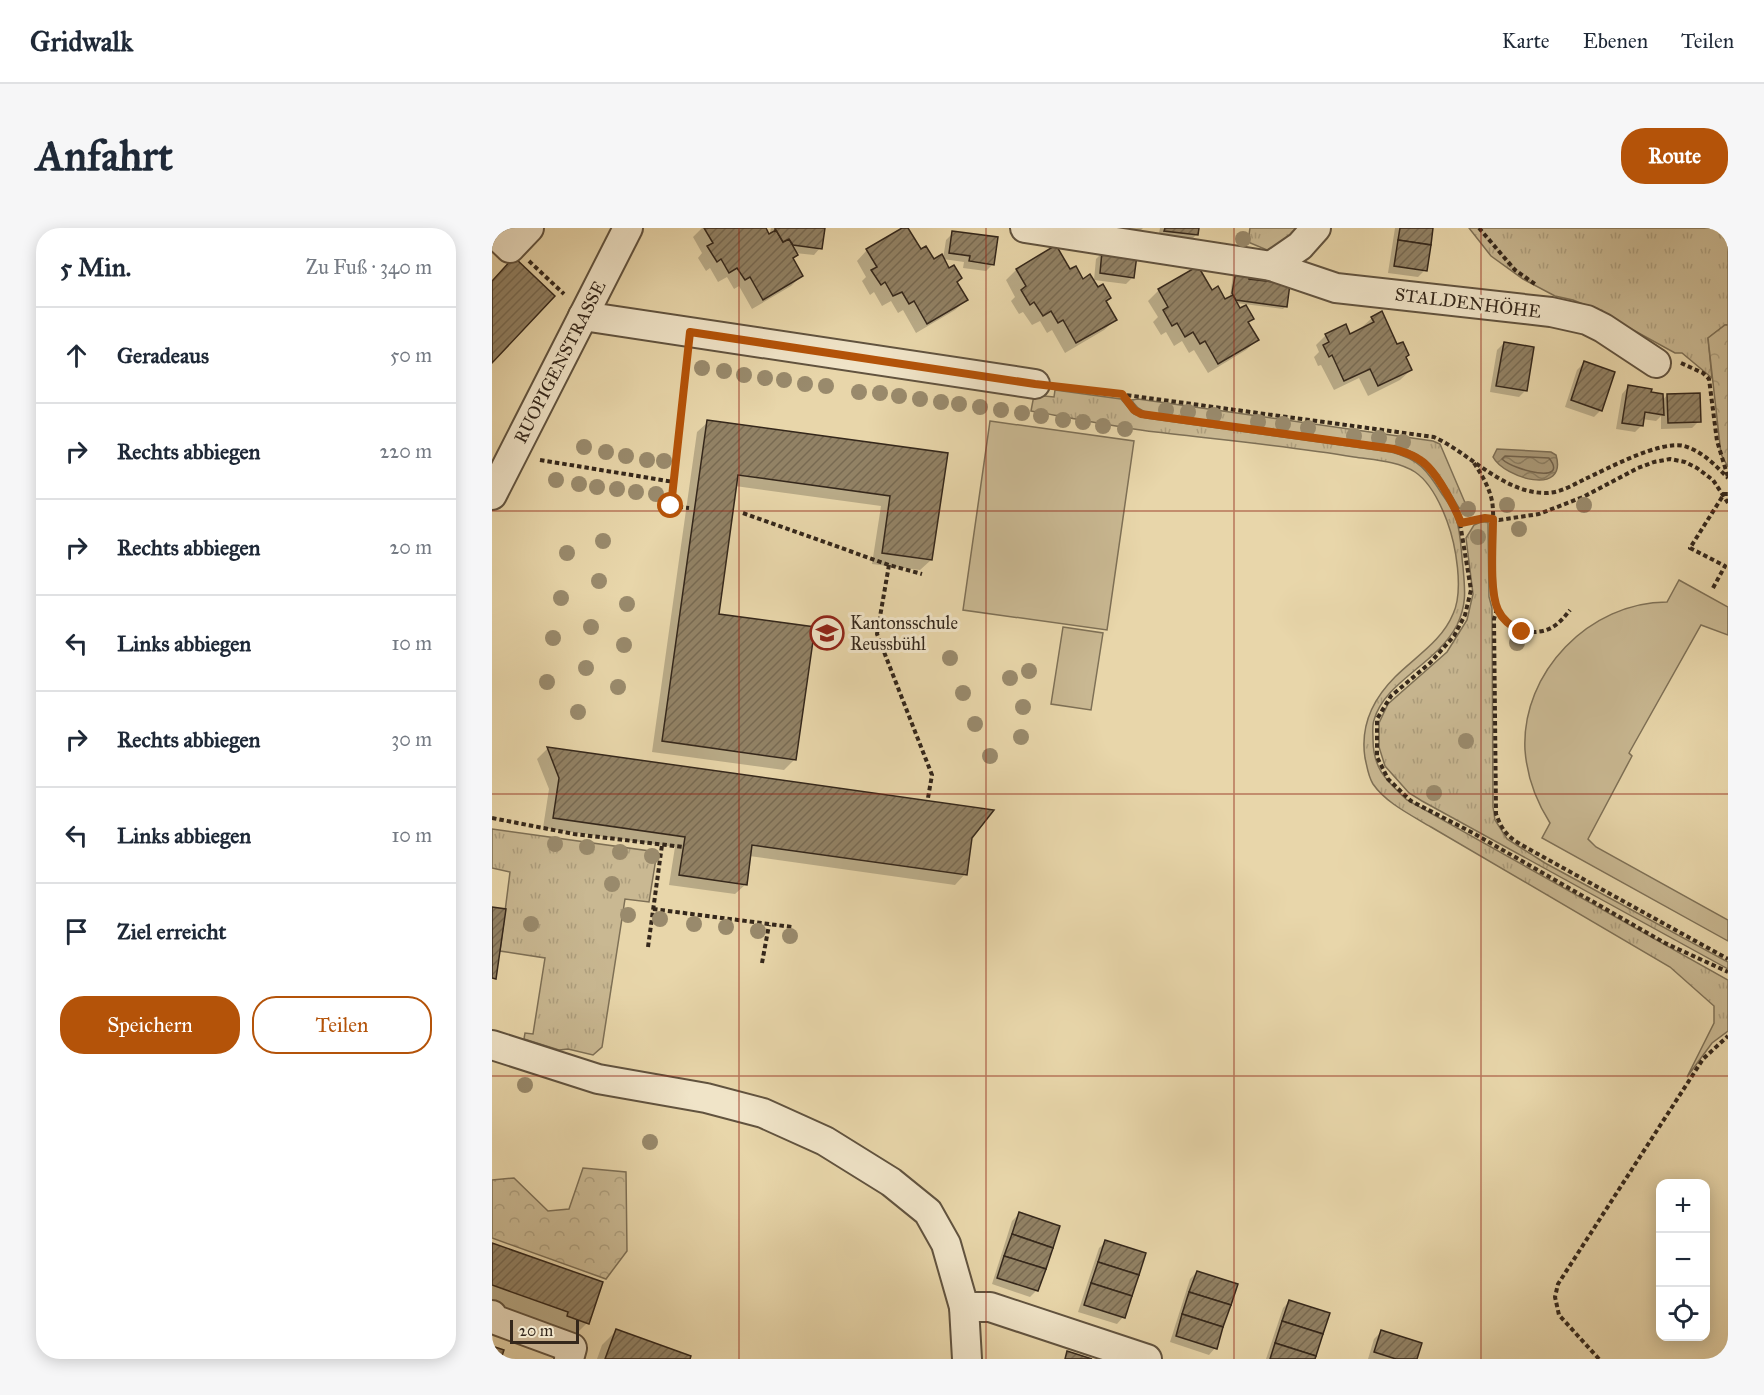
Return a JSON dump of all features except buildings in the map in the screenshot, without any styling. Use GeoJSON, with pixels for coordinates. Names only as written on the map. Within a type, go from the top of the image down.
{"type":"FeatureCollection","features":[{"type":"Feature","properties":{"kind":"street","name":"RUOPIGENSTRASSE"},"geometry":{"type":"LineString","coordinates":[[492,495],[628,228]]}},
{"type":"Feature","properties":{"kind":"street","name":"STALDENHÖHE"},"geometry":{"type":"LineString","coordinates":[[1025,228],[1271,266],[1336,288],[1551,312],[1587,320],[1656,363]]}},
{"type":"Feature","properties":{"kind":"street"},"geometry":{"type":"LineString","coordinates":[[1271,266],[1300,246],[1316,228]]}},
{"type":"Feature","properties":{"kind":"street"},"geometry":{"type":"LineString","coordinates":[[582,316],[1035,384]]}},
{"type":"Feature","properties":{"kind":"street"},"geometry":{"type":"LineString","coordinates":[[492,1046],[598,1079],[706,1098],[763,1113],[825,1141],[891,1182],[928,1212],[946,1244],[964,1307],[968,1359]]}},
{"type":"Feature","properties":{"kind":"street"},"geometry":{"type":"LineString","coordinates":[[964,1307],[990,1307],[1147,1359]]}},
{"type":"Feature","properties":{"kind":"street"},"geometry":{"type":"LineString","coordinates":[[492,1315],[493,1319],[572,1348],[569,1359]]}},
{"type":"Feature","properties":{"kind":"path"},"geometry":{"type":"LineString","coordinates":[[1479,228],[1515,270],[1539,287]]}},
{"type":"Feature","properties":{"kind":"path"},"geometry":{"type":"LineString","coordinates":[[511,235],[564,294]]}},
{"type":"Feature","properties":{"kind":"path"},"geometry":{"type":"LineString","coordinates":[[689,508],[671,506],[690,332]]}},
{"type":"Feature","properties":{"kind":"path"},"geometry":{"type":"LineString","coordinates":[[1035,384],[1434,437],[1453,446],[1509,484],[1530,492],[1549,493],[1566,489],[1634,457],[1677,445],[1696,451],[1728,478]]}},
{"type":"Feature","properties":{"kind":"path"},"geometry":{"type":"LineString","coordinates":[[1122,394],[1134,410],[1141,414],[1394,449],[1410,454],[1429,467],[1461,523],[1471,590],[1465,615],[1454,636],[1430,663],[1391,696],[1377,719],[1377,757],[1388,779],[1411,801],[1473,833],[1665,943],[1728,972]]}},
{"type":"Feature","properties":{"kind":"path"},"geometry":{"type":"LineString","coordinates":[[1461,523],[1485,518],[1499,520],[1539,514],[1583,497],[1638,468],[1670,459],[1685,462],[1713,480],[1726,494],[1728,503]]}},
{"type":"Feature","properties":{"kind":"path"},"geometry":{"type":"LineString","coordinates":[[540,460],[674,482]]}},
{"type":"Feature","properties":{"kind":"path"},"geometry":{"type":"LineString","coordinates":[[1472,460],[1485,480],[1492,502],[1493,593],[1497,609],[1512,627],[1522,632],[1541,633],[1555,627],[1570,610]]}},
{"type":"Feature","properties":{"kind":"path"},"geometry":{"type":"LineString","coordinates":[[1713,588],[1725,566],[1690,548],[1726,494]]}},
{"type":"Feature","properties":{"kind":"path"},"geometry":{"type":"LineString","coordinates":[[743,513],[889,565],[922,574]]}},
{"type":"Feature","properties":{"kind":"path"},"geometry":{"type":"LineString","coordinates":[[889,565],[877,634],[932,775],[928,798]]}},
{"type":"Feature","properties":{"kind":"path"},"geometry":{"type":"LineString","coordinates":[[1497,609],[1494,619],[1496,814],[1501,827],[1509,837],[1527,848],[1728,959]]}},
{"type":"Feature","properties":{"kind":"path"},"geometry":{"type":"LineString","coordinates":[[492,818],[574,834],[683,848]]}},
{"type":"Feature","properties":{"kind":"path"},"geometry":{"type":"LineString","coordinates":[[648,947],[662,845]]}},
{"type":"Feature","properties":{"kind":"path"},"geometry":{"type":"LineString","coordinates":[[652,909],[792,927]]}},
{"type":"Feature","properties":{"kind":"path"},"geometry":{"type":"LineString","coordinates":[[762,963],[769,924]]}},
{"type":"Feature","properties":{"kind":"path"},"geometry":{"type":"LineString","coordinates":[[1599,1359],[1559,1315],[1555,1297],[1557,1284],[1703,1059],[1728,1036]]}},
{"type":"Feature","properties":{"kind":"green space"},"geometry":{"type":"Polygon","coordinates":[[[1250,228],[1304,228],[1299,238],[1267,250],[1248,242],[1250,228]]]}},
{"type":"Feature","properties":{"kind":"green space"},"geometry":{"type":"Polygon","coordinates":[[[1469,228],[1728,228],[1728,325],[1708,338],[1712,378],[1682,353],[1675,353],[1593,308],[1555,296],[1523,279],[1491,256],[1469,228]]]}},
{"type":"Feature","properties":{"kind":"green space"},"geometry":{"type":"Polygon","coordinates":[[[1728,325],[1728,467],[1721,454],[1708,338],[1728,325]]]}},
{"type":"Feature","properties":{"kind":"green space"},"geometry":{"type":"Polygon","coordinates":[[[1055,390],[1121,399],[1134,414],[1146,418],[1391,452],[1409,458],[1427,472],[1450,505],[1458,524],[1464,575],[1464,603],[1457,625],[1448,639],[1400,683],[1380,706],[1373,727],[1375,758],[1378,766],[1387,780],[1407,800],[1728,980],[1728,1031],[1712,1043],[1687,1077],[1714,1023],[1714,1006],[1670,967],[1407,813],[1378,791],[1371,781],[1364,746],[1366,724],[1370,714],[1387,685],[1427,648],[1448,624],[1458,593],[1458,568],[1447,521],[1434,494],[1420,476],[1401,465],[1386,462],[1280,446],[1141,430],[1031,411],[1034,395],[1054,397],[1055,390]]]}},
{"type":"Feature","properties":{"kind":"green space"},"geometry":{"type":"Polygon","coordinates":[[[1138,399],[1433,441],[1440,444],[1466,505],[1465,509],[1459,508],[1442,479],[1429,464],[1421,457],[1400,447],[1145,412],[1131,400],[1138,399]]]}},
{"type":"Feature","properties":{"kind":"green space"},"geometry":{"type":"Polygon","coordinates":[[[990,421],[1134,441],[1107,630],[963,610],[990,421]]]}},
{"type":"Feature","properties":{"kind":"green space"},"geometry":{"type":"Polygon","coordinates":[[[1488,522],[1489,597],[1492,608],[1493,807],[1495,820],[1507,839],[1545,863],[1728,962],[1728,969],[1422,801],[1409,793],[1385,766],[1379,747],[1379,723],[1388,704],[1447,652],[1467,620],[1473,594],[1466,538],[1474,525],[1488,522]]]}},
{"type":"Feature","properties":{"kind":"green space"},"geometry":{"type":"Polygon","coordinates":[[[1679,580],[1728,607],[1728,635],[1701,625],[1629,753],[1632,756],[1588,839],[1596,847],[1728,920],[1728,941],[1542,838],[1550,823],[1533,788],[1526,760],[1527,721],[1535,694],[1548,669],[1566,647],[1587,628],[1612,614],[1639,605],[1667,602],[1679,580]]]}},
{"type":"Feature","properties":{"kind":"green space"},"geometry":{"type":"Polygon","coordinates":[[[1063,627],[1103,633],[1091,710],[1051,704],[1063,627]]]}},
{"type":"Feature","properties":{"kind":"green space"},"geometry":{"type":"Polygon","coordinates":[[[492,829],[657,852],[649,902],[625,899],[602,1047],[593,1055],[568,1049],[559,1050],[524,1039],[525,1033],[533,1034],[545,958],[500,951],[510,872],[492,868],[492,829]]]}},
{"type":"Feature","properties":{"kind":"green space"},"geometry":{"type":"Polygon","coordinates":[[[583,1168],[626,1172],[627,1251],[606,1279],[492,1238],[492,1180],[514,1178],[548,1211],[569,1209],[583,1168]]]}},
{"type":"Feature","properties":{"kind":"water"},"geometry":{"type":"Polygon","coordinates":[[[1497,449],[1551,452],[1556,455],[1557,468],[1553,476],[1544,480],[1521,477],[1499,465],[1493,457],[1497,449]]]}},
{"type":"Feature","properties":{"kind":"place","name":"Kantonsschule Reussbühl"},"geometry":{"type":"Point","coordinates":[827,633]}},
{"type":"Feature","properties":{"kind":"route"},"geometry":{"type":"LineString","coordinates":[[671,506],[690,332],[1035,384],[1122,394],[1134,410],[1141,414],[1394,449],[1421,460],[1429,467],[1461,523],[1485,518],[1493,519],[1493,593],[1497,609],[1504,620],[1522,632]]}}]}
